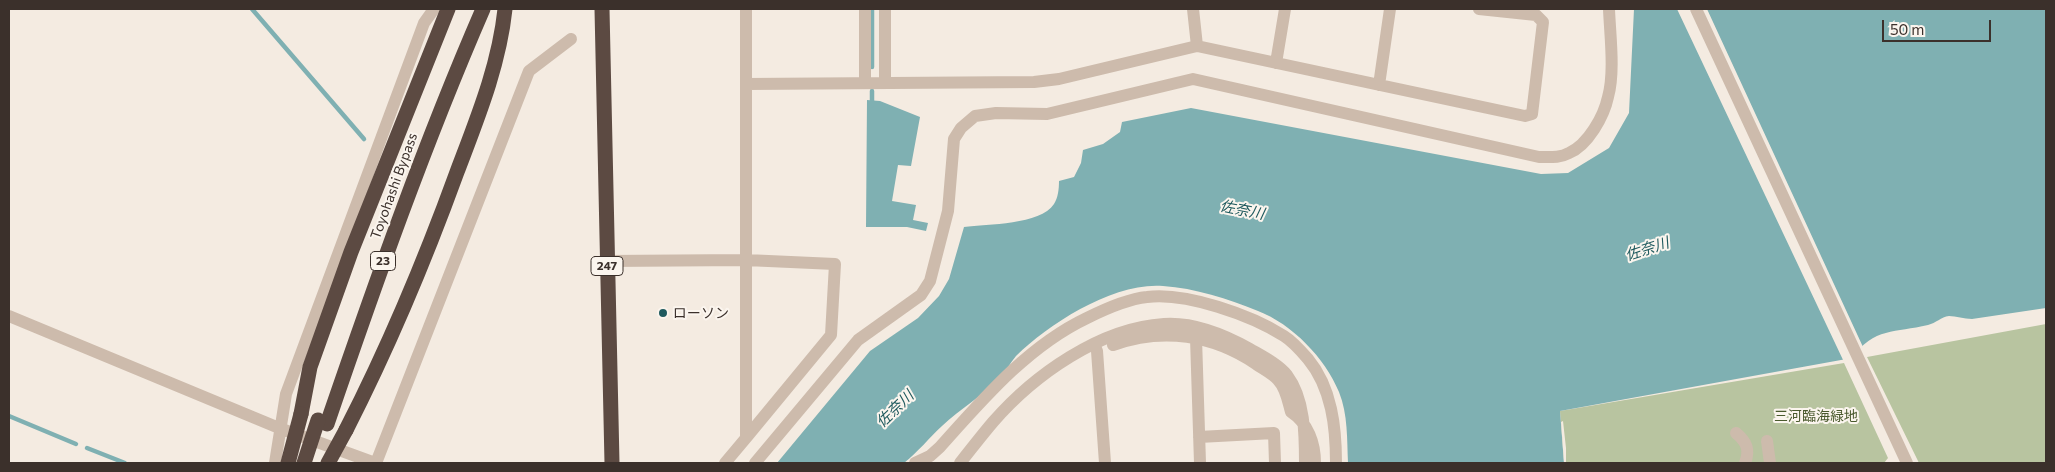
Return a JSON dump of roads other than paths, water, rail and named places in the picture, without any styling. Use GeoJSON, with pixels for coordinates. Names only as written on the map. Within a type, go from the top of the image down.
{"type":"FeatureCollection","features":[{"type":"Feature","properties":{"kind":"highway"},"geometry":{"type":"LineString","coordinates":[[288,463],[301,414],[310,367],[351,252],[448,9]]}},
{"type":"Feature","properties":{"kind":"highway","name":"Toyohashi Bypass"},"geometry":{"type":"LineString","coordinates":[[304,463],[323,422],[473,9]]}},
{"type":"Feature","properties":{"kind":"highway","name":"Toyohashi Bypass"},"geometry":{"type":"LineString","coordinates":[[440,97],[483,9]]}},
{"type":"Feature","properties":{"kind":"highway"},"geometry":{"type":"LineString","coordinates":[[328,463],[346,430],[426,255],[489,86],[505,9]]}},
{"type":"Feature","properties":{"kind":"highway","name":"247"},"geometry":{"type":"LineString","coordinates":[[604,9],[612,463]]}},
{"type":"Feature","properties":{"kind":"highway","name":"Toyohashi Bypass"},"geometry":{"type":"LineString","coordinates":[[313,463],[323,422]]}},
{"type":"Feature","properties":{"kind":"street"},"geometry":{"type":"LineString","coordinates":[[275,463],[279,428],[286,394],[424,23],[434,9]]}},
{"type":"Feature","properties":{"kind":"street"},"geometry":{"type":"LineString","coordinates":[[746,9],[746,438]]}},
{"type":"Feature","properties":{"kind":"street"},"geometry":{"type":"LineString","coordinates":[[865,9],[865,83]]}},
{"type":"Feature","properties":{"kind":"street"},"geometry":{"type":"LineString","coordinates":[[885,9],[885,83]]}},
{"type":"Feature","properties":{"kind":"street"},"geometry":{"type":"LineString","coordinates":[[1193,9],[1197,46]]}},
{"type":"Feature","properties":{"kind":"street"},"geometry":{"type":"LineString","coordinates":[[1276,63],[1285,9]]}},
{"type":"Feature","properties":{"kind":"street"},"geometry":{"type":"LineString","coordinates":[[1379,85],[1390,9]]}},
{"type":"Feature","properties":{"kind":"street"},"geometry":{"type":"LineString","coordinates":[[746,84],[1034,82],[1197,46],[1525,116],[1532,114],[1543,22],[1536,15],[1479,9]]}},
{"type":"Feature","properties":{"kind":"street"},"geometry":{"type":"LineString","coordinates":[[1604,9],[1610,70]]}},
{"type":"Feature","properties":{"kind":"street"},"geometry":{"type":"LineString","coordinates":[[755,463],[858,340],[921,295],[930,281],[948,211],[954,138],[961,128],[975,116],[996,113],[1047,114],[1193,79],[1539,157],[1556,157],[1570,153],[1584,142],[1597,123],[1608,97],[1610,70],[1609,9]]}},
{"type":"Feature","properties":{"kind":"street"},"geometry":{"type":"LineString","coordinates":[[1696,9],[1906,460]]}},
{"type":"Feature","properties":{"kind":"street"},"geometry":{"type":"LineString","coordinates":[[9,316],[279,428],[375,463],[529,71],[571,39]]}},
{"type":"Feature","properties":{"kind":"street"},"geometry":{"type":"LineString","coordinates":[[607,261],[746,260],[835,264],[831,335],[725,463]]}},
{"type":"Feature","properties":{"kind":"street"},"geometry":{"type":"LineString","coordinates":[[915,463],[927,460],[1022,360],[1084,319],[1109,307],[1147,297],[1176,297],[1217,307],[1285,336],[1308,360],[1317,373],[1330,405],[1336,436],[1336,463]]}},
{"type":"Feature","properties":{"kind":"street"},"geometry":{"type":"LineString","coordinates":[[960,463],[994,421],[1026,390],[1057,364],[1095,348],[1130,330],[1166,324],[1184,325],[1232,338],[1274,364],[1287,375],[1299,402],[1303,420],[1313,447],[1315,463]]}},
{"type":"Feature","properties":{"kind":"street"},"geometry":{"type":"LineString","coordinates":[[1095,348],[1143,337],[1177,334],[1222,345],[1242,355],[1278,379],[1286,394],[1291,412],[1303,420]]}},
{"type":"Feature","properties":{"kind":"street"},"geometry":{"type":"LineString","coordinates":[[1196,338],[1200,463]]}},
{"type":"Feature","properties":{"kind":"street"},"geometry":{"type":"LineString","coordinates":[[1095,348],[1105,463]]}},
{"type":"Feature","properties":{"kind":"street"},"geometry":{"type":"LineString","coordinates":[[1303,420],[1305,463]]}},
{"type":"Feature","properties":{"kind":"street"},"geometry":{"type":"LineString","coordinates":[[1199,437],[1274,433],[1276,463]]}},
{"type":"Feature","properties":{"kind":"street"},"geometry":{"type":"LineString","coordinates":[[1736,433],[1744,440],[1747,447],[1745,463]]}},
{"type":"Feature","properties":{"kind":"street"},"geometry":{"type":"LineString","coordinates":[[1767,441],[1770,463]]}},
{"type":"Feature","properties":{"kind":"water","name":"佐奈川"},"geometry":{"type":"Polygon","coordinates":[[[1634,9],[2046,9],[2046,308],[1972,319],[1946,317],[1928,325],[1877,336],[1860,348],[1852,358],[1560,411],[1564,463],[1348,463],[1346,418],[1339,392],[1325,367],[1295,333],[1271,317],[1223,298],[1175,287],[1144,287],[1104,298],[1084,307],[1046,331],[1016,356],[993,384],[949,420],[904,463],[777,463],[870,351],[918,318],[939,296],[949,279],[964,227],[1026,220],[1047,211],[1056,199],[1059,181],[1074,177],[1081,163],[1083,150],[1103,144],[1120,132],[1122,122],[1191,108],[1541,174],[1568,173],[1609,148],[1629,113],[1634,9]]]}},
{"type":"Feature","properties":{"kind":"water"},"geometry":{"type":"Polygon","coordinates":[[[867,100],[880,101],[920,117],[911,166],[898,165],[892,201],[916,205],[913,220],[928,223],[926,231],[907,227],[866,227],[867,100]]]}},
{"type":"Feature","properties":{"kind":"waterway"},"geometry":{"type":"LineString","coordinates":[[252,9],[364,139]]}},
{"type":"Feature","properties":{"kind":"waterway"},"geometry":{"type":"LineString","coordinates":[[872,9],[872,67]]}},
{"type":"Feature","properties":{"kind":"waterway"},"geometry":{"type":"LineString","coordinates":[[872,91],[872,105]]}},
{"type":"Feature","properties":{"kind":"waterway"},"geometry":{"type":"LineString","coordinates":[[9,416],[76,444]]}},
{"type":"Feature","properties":{"kind":"waterway"},"geometry":{"type":"LineString","coordinates":[[87,448],[125,463]]}},
{"type":"Feature","properties":{"kind":"place","name":"ローソン"},"geometry":{"type":"Point","coordinates":[663,313]}},
{"type":"Feature","properties":{"kind":"park label","name":"三河臨海緑地"},"geometry":{"type":"Point","coordinates":[1816,416]}}]}
